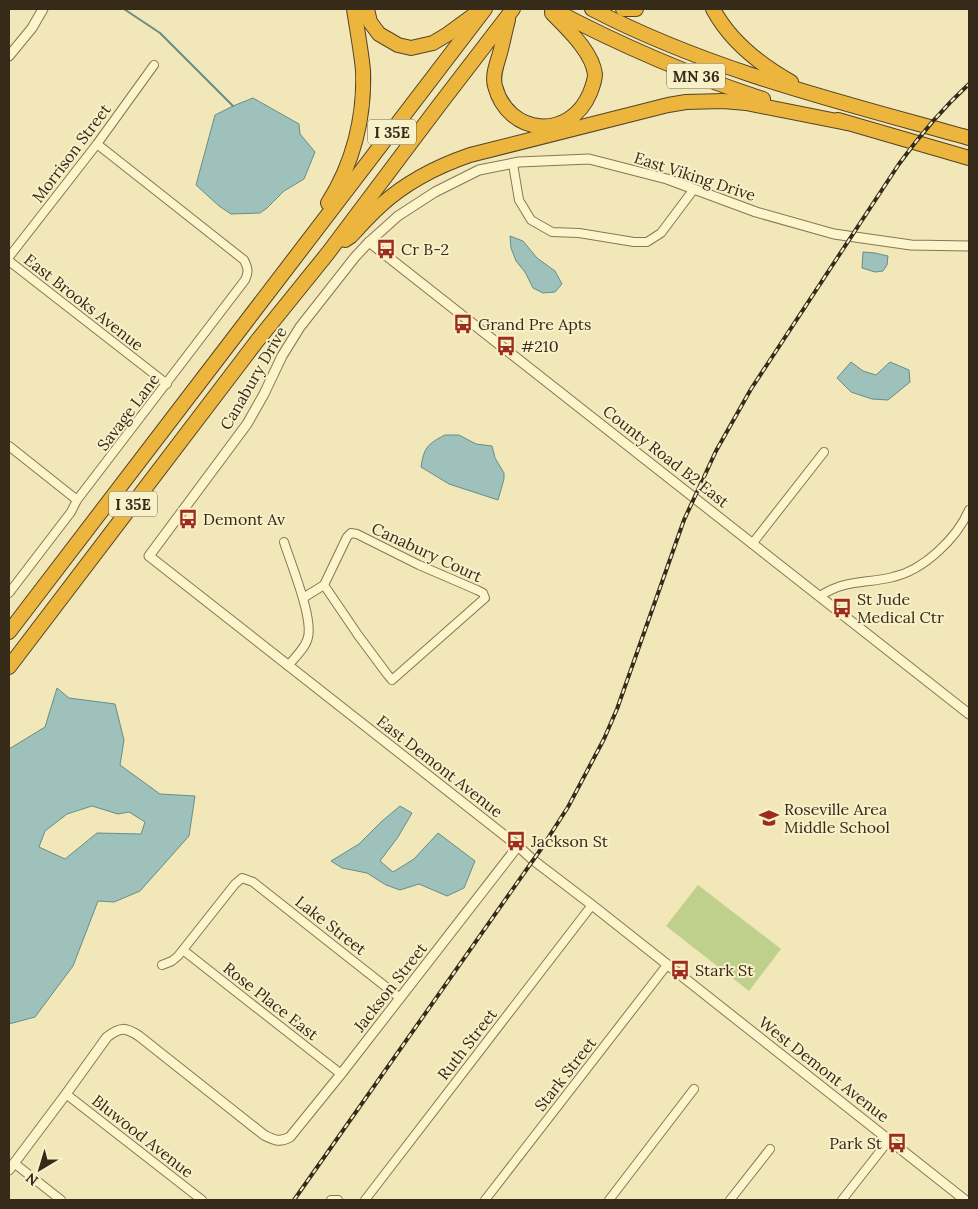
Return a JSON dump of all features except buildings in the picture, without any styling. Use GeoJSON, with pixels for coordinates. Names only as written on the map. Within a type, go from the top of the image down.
{"type":"FeatureCollection","features":[{"type":"Feature","properties":{"kind":"highway"},"geometry":{"type":"LineString","coordinates":[[298,254],[341,180],[359,125],[362,105],[363,70],[354,9]]}},
{"type":"Feature","properties":{"kind":"highway"},"geometry":{"type":"LineString","coordinates":[[367,9],[370,22],[379,34],[398,45],[411,48],[433,43],[484,9]]}},
{"type":"Feature","properties":{"kind":"highway","name":"I 35E"},"geometry":{"type":"LineString","coordinates":[[9,632],[484,9]]}},
{"type":"Feature","properties":{"kind":"highway"},"geometry":{"type":"LineString","coordinates":[[509,14],[495,69],[494,85],[500,99],[513,117],[525,123],[535,126],[558,125],[579,112],[586,101],[595,76],[582,46],[548,9]]}},
{"type":"Feature","properties":{"kind":"highway","name":"MN 36"},"geometry":{"type":"LineString","coordinates":[[552,9],[632,49],[695,76],[770,101],[969,158]]}},
{"type":"Feature","properties":{"kind":"highway","name":"MN 36"},"geometry":{"type":"LineString","coordinates":[[592,9],[651,37],[756,77],[969,138]]}},
{"type":"Feature","properties":{"kind":"highway"},"geometry":{"type":"LineString","coordinates":[[623,9],[636,9]]}},
{"type":"Feature","properties":{"kind":"highway"},"geometry":{"type":"LineString","coordinates":[[712,9],[740,46],[776,73],[792,82],[845,103]]}},
{"type":"Feature","properties":{"kind":"highway","name":"I 35E"},"geometry":{"type":"LineString","coordinates":[[9,667],[509,14]]}},
{"type":"Feature","properties":{"kind":"highway"},"geometry":{"type":"LineString","coordinates":[[328,252],[351,236],[380,206],[407,185],[440,167],[470,155],[668,105],[704,101],[746,103],[847,123]]}},
{"type":"Feature","properties":{"kind":"street"},"geometry":{"type":"LineString","coordinates":[[9,56],[32,28],[43,9]]}},
{"type":"Feature","properties":{"kind":"street","name":"Morrison Street"},"geometry":{"type":"LineString","coordinates":[[9,259],[154,65]]}},
{"type":"Feature","properties":{"kind":"street","name":"Savage Lane"},"geometry":{"type":"LineString","coordinates":[[9,593],[248,274],[248,268],[244,260],[96,144]]}},
{"type":"Feature","properties":{"kind":"street","name":"East Viking Drive"},"geometry":{"type":"LineString","coordinates":[[370,242],[398,216],[435,192],[479,170],[512,164],[590,160],[667,179],[756,212],[834,234],[911,245],[969,246]]}},
{"type":"Feature","properties":{"kind":"street"},"geometry":{"type":"LineString","coordinates":[[512,164],[519,200],[531,220],[552,232],[580,233],[634,242],[647,242],[661,233],[694,189]]}},
{"type":"Feature","properties":{"kind":"street","name":"County Road B2 East"},"geometry":{"type":"LineString","coordinates":[[370,242],[969,714]]}},
{"type":"Feature","properties":{"kind":"street","name":"Canabury Drive"},"geometry":{"type":"LineString","coordinates":[[149,556],[247,424],[282,356],[300,327],[355,257],[370,242]]}},
{"type":"Feature","properties":{"kind":"street","name":"East Brooks Avenue"},"geometry":{"type":"LineString","coordinates":[[9,259],[167,384]]}},
{"type":"Feature","properties":{"kind":"street"},"geometry":{"type":"LineString","coordinates":[[9,446],[78,500]]}},
{"type":"Feature","properties":{"kind":"street"},"geometry":{"type":"LineString","coordinates":[[752,544],[824,452]]}},
{"type":"Feature","properties":{"kind":"street"},"geometry":{"type":"LineString","coordinates":[[820,596],[831,588],[842,584],[894,577],[908,572],[936,553],[952,537],[962,524],[969,510]]}},
{"type":"Feature","properties":{"kind":"street","name":"Canabury Court"},"geometry":{"type":"LineString","coordinates":[[350,533],[357,534],[419,565],[477,590],[483,593],[485,598],[392,680],[324,585],[350,533]]}},
{"type":"Feature","properties":{"kind":"street"},"geometry":{"type":"LineString","coordinates":[[284,542],[303,598],[309,627],[308,638],[288,666]]}},
{"type":"Feature","properties":{"kind":"street","name":"East Demont Avenue"},"geometry":{"type":"LineString","coordinates":[[149,556],[711,999]]}},
{"type":"Feature","properties":{"kind":"street"},"geometry":{"type":"LineString","coordinates":[[303,598],[324,585]]}},
{"type":"Feature","properties":{"kind":"street","name":"Jackson Street"},"geometry":{"type":"LineString","coordinates":[[66,1094],[107,1037],[121,1029],[129,1030],[264,1135],[282,1141],[290,1138],[518,846]]}},
{"type":"Feature","properties":{"kind":"street","name":"Lake Street"},"geometry":{"type":"LineString","coordinates":[[183,950],[235,884],[242,878],[253,882],[400,998]]}},
{"type":"Feature","properties":{"kind":"street","name":"Ruth Street"},"geometry":{"type":"LineString","coordinates":[[365,1200],[592,905]]}},
{"type":"Feature","properties":{"kind":"street"},"geometry":{"type":"LineString","coordinates":[[162,966],[172,961],[183,950]]}},
{"type":"Feature","properties":{"kind":"street","name":"Rose Place East"},"geometry":{"type":"LineString","coordinates":[[183,950],[341,1074]]}},
{"type":"Feature","properties":{"kind":"street","name":"Stark Street"},"geometry":{"type":"LineString","coordinates":[[485,1200],[668,964]]}},
{"type":"Feature","properties":{"kind":"street","name":"West Demont Avenue"},"geometry":{"type":"LineString","coordinates":[[711,999],[965,1200]]}},
{"type":"Feature","properties":{"kind":"street"},"geometry":{"type":"LineString","coordinates":[[609,1200],[694,1089]]}},
{"type":"Feature","properties":{"kind":"street"},"geometry":{"type":"LineString","coordinates":[[61,1200],[10,1167],[66,1094]]}},
{"type":"Feature","properties":{"kind":"street","name":"Bluwood Avenue"},"geometry":{"type":"LineString","coordinates":[[66,1094],[202,1200]]}},
{"type":"Feature","properties":{"kind":"street"},"geometry":{"type":"LineString","coordinates":[[842,1200],[889,1140]]}},
{"type":"Feature","properties":{"kind":"street"},"geometry":{"type":"LineString","coordinates":[[730,1200],[770,1149]]}},
{"type":"Feature","properties":{"kind":"street"},"geometry":{"type":"LineString","coordinates":[[331,1200],[338,1200]]}},
{"type":"Feature","properties":{"kind":"green space"},"geometry":{"type":"Polygon","coordinates":[[[698,885],[781,949],[749,991],[666,926],[698,885]]]}},
{"type":"Feature","properties":{"kind":"water"},"geometry":{"type":"Polygon","coordinates":[[[253,98],[299,124],[300,134],[315,152],[304,179],[284,191],[267,208],[260,213],[231,214],[196,185],[215,115],[253,98]]]}},
{"type":"Feature","properties":{"kind":"water"},"geometry":{"type":"Polygon","coordinates":[[[510,236],[523,241],[537,258],[555,271],[562,284],[555,292],[543,293],[533,288],[525,272],[516,261],[511,248],[510,236]]]}},
{"type":"Feature","properties":{"kind":"water"},"geometry":{"type":"Polygon","coordinates":[[[863,252],[888,256],[887,265],[883,271],[875,272],[862,268],[863,252]]]}},
{"type":"Feature","properties":{"kind":"water"},"geometry":{"type":"Polygon","coordinates":[[[851,362],[863,371],[876,375],[890,362],[909,370],[910,382],[888,400],[872,399],[851,392],[837,378],[851,362]]]}},
{"type":"Feature","properties":{"kind":"water"},"geometry":{"type":"Polygon","coordinates":[[[445,435],[459,435],[476,444],[492,446],[495,458],[504,473],[498,500],[449,484],[421,467],[423,455],[427,447],[445,435]]]}},
{"type":"Feature","properties":{"kind":"water"},"geometry":{"type":"Polygon","coordinates":[[[57,688],[69,698],[115,704],[124,740],[120,765],[160,794],[195,796],[189,836],[140,891],[114,902],[98,901],[73,966],[35,1017],[9,1024],[9,749],[45,727],[57,688]],[[92,806],[67,814],[45,831],[39,847],[65,859],[97,833],[141,834],[145,822],[129,812],[118,814],[92,806]]]}},
{"type":"Feature","properties":{"kind":"water"},"geometry":{"type":"Polygon","coordinates":[[[400,806],[412,813],[398,837],[380,861],[393,872],[414,859],[438,833],[475,861],[464,888],[447,896],[419,884],[400,890],[386,885],[367,873],[342,868],[331,861],[359,844],[400,806]]]}},
{"type":"Feature","properties":{"kind":"waterway"},"geometry":{"type":"LineString","coordinates":[[124,9],[160,33],[233,106]]}},
{"type":"Feature","properties":{"kind":"railway"},"geometry":{"type":"LineString","coordinates":[[294,1200],[541,849],[568,807],[604,739],[617,709],[684,520],[716,451],[751,389],[899,164],[932,122],[969,84]]}},
{"type":"Feature","properties":{"kind":"place","name":"Cr B-2"},"geometry":{"type":"Point","coordinates":[386,249]}},
{"type":"Feature","properties":{"kind":"place","name":"Grand Pre Apts"},"geometry":{"type":"Point","coordinates":[463,324]}},
{"type":"Feature","properties":{"kind":"place","name":"#210"},"geometry":{"type":"Point","coordinates":[506,346]}},
{"type":"Feature","properties":{"kind":"place","name":"Demont Av"},"geometry":{"type":"Point","coordinates":[188,519]}},
{"type":"Feature","properties":{"kind":"place","name":"St Jude Medical Ctr"},"geometry":{"type":"Point","coordinates":[842,608]}},
{"type":"Feature","properties":{"kind":"place","name":"Roseville Area Middle School"},"geometry":{"type":"Point","coordinates":[769,818]}},
{"type":"Feature","properties":{"kind":"place","name":"Jackson St"},"geometry":{"type":"Point","coordinates":[516,841]}},
{"type":"Feature","properties":{"kind":"place","name":"Stark St"},"geometry":{"type":"Point","coordinates":[680,970]}},
{"type":"Feature","properties":{"kind":"place","name":"Park St"},"geometry":{"type":"Point","coordinates":[897,1143]}}]}
